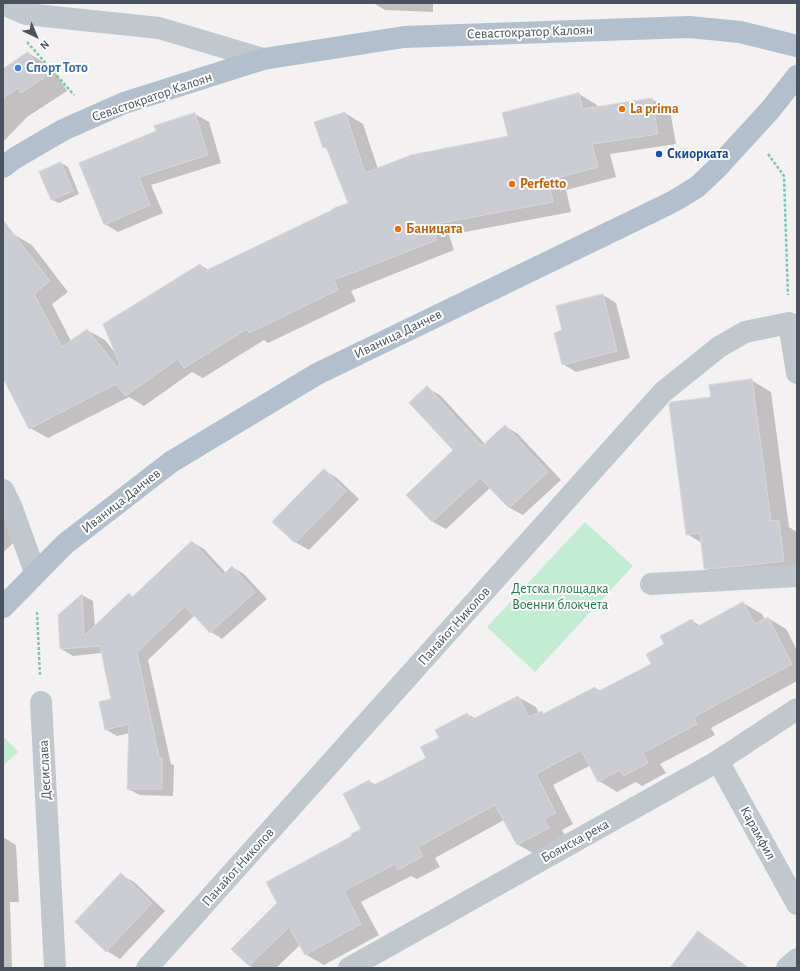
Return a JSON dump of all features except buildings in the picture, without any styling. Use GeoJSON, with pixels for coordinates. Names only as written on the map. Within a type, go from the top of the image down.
{"type":"FeatureCollection","features":[{"type":"Feature","properties":{"kind":"main road","name":"Севастократор Калоян"},"geometry":{"type":"LineString","coordinates":[[3,167],[15,158],[63,130],[124,103],[263,59],[404,37],[689,27],[740,32],[797,46]]}},
{"type":"Feature","properties":{"kind":"main road","name":"Иваница Данчев"},"geometry":{"type":"LineString","coordinates":[[3,607],[65,544],[171,462],[317,374],[674,201],[697,187],[716,169],[770,110],[797,76]]}},
{"type":"Feature","properties":{"kind":"street","name":"Севастократор Калоян"},"geometry":{"type":"LineString","coordinates":[[3,4],[26,14],[159,28],[263,59]]}},
{"type":"Feature","properties":{"kind":"street"},"geometry":{"type":"LineString","coordinates":[[789,323],[797,373]]}},
{"type":"Feature","properties":{"kind":"street","name":"Панайот Николов"},"geometry":{"type":"LineString","coordinates":[[147,968],[664,392],[719,347],[726,343],[746,332],[789,323]]}},
{"type":"Feature","properties":{"kind":"street"},"geometry":{"type":"LineString","coordinates":[[3,490],[11,506],[36,572]]}},
{"type":"Feature","properties":{"kind":"street"},"geometry":{"type":"LineString","coordinates":[[651,584],[797,576]]}},
{"type":"Feature","properties":{"kind":"street","name":"Десислава"},"geometry":{"type":"LineString","coordinates":[[41,702],[55,968]]}},
{"type":"Feature","properties":{"kind":"street","name":"Боянска река"},"geometry":{"type":"LineString","coordinates":[[349,968],[718,761],[797,709]]}},
{"type":"Feature","properties":{"kind":"street","name":"Карамфил"},"geometry":{"type":"LineString","coordinates":[[718,761],[797,904]]}},
{"type":"Feature","properties":{"kind":"street"},"geometry":{"type":"LineString","coordinates":[[787,968],[797,959]]}},
{"type":"Feature","properties":{"kind":"path"},"geometry":{"type":"LineString","coordinates":[[42,57],[58,76]]}},
{"type":"Feature","properties":{"kind":"path"},"geometry":{"type":"LineString","coordinates":[[751,131],[784,176],[789,323]]}},
{"type":"Feature","properties":{"kind":"path"},"geometry":{"type":"LineString","coordinates":[[36,572],[41,702]]}},
{"type":"Feature","properties":{"kind":"green space","name":"Детска площадка Военни блокчета"},"geometry":{"type":"Polygon","coordinates":[[[585,522],[633,566],[535,672],[487,627],[585,522]]]}},
{"type":"Feature","properties":{"kind":"green space"},"geometry":{"type":"Polygon","coordinates":[[[3,736],[18,752],[3,766],[3,736]]]}},
{"type":"Feature","properties":{"kind":"place","name":"Спорт Тото"},"geometry":{"type":"Point","coordinates":[18,68]}},
{"type":"Feature","properties":{"kind":"place","name":"La prima"},"geometry":{"type":"Point","coordinates":[622,109]}},
{"type":"Feature","properties":{"kind":"place","name":"Скиорката"},"geometry":{"type":"Point","coordinates":[659,154]}},
{"type":"Feature","properties":{"kind":"place","name":"Perfetto"},"geometry":{"type":"Point","coordinates":[512,184]}},
{"type":"Feature","properties":{"kind":"place","name":"Баницата"},"geometry":{"type":"Point","coordinates":[398,229]}}]}
